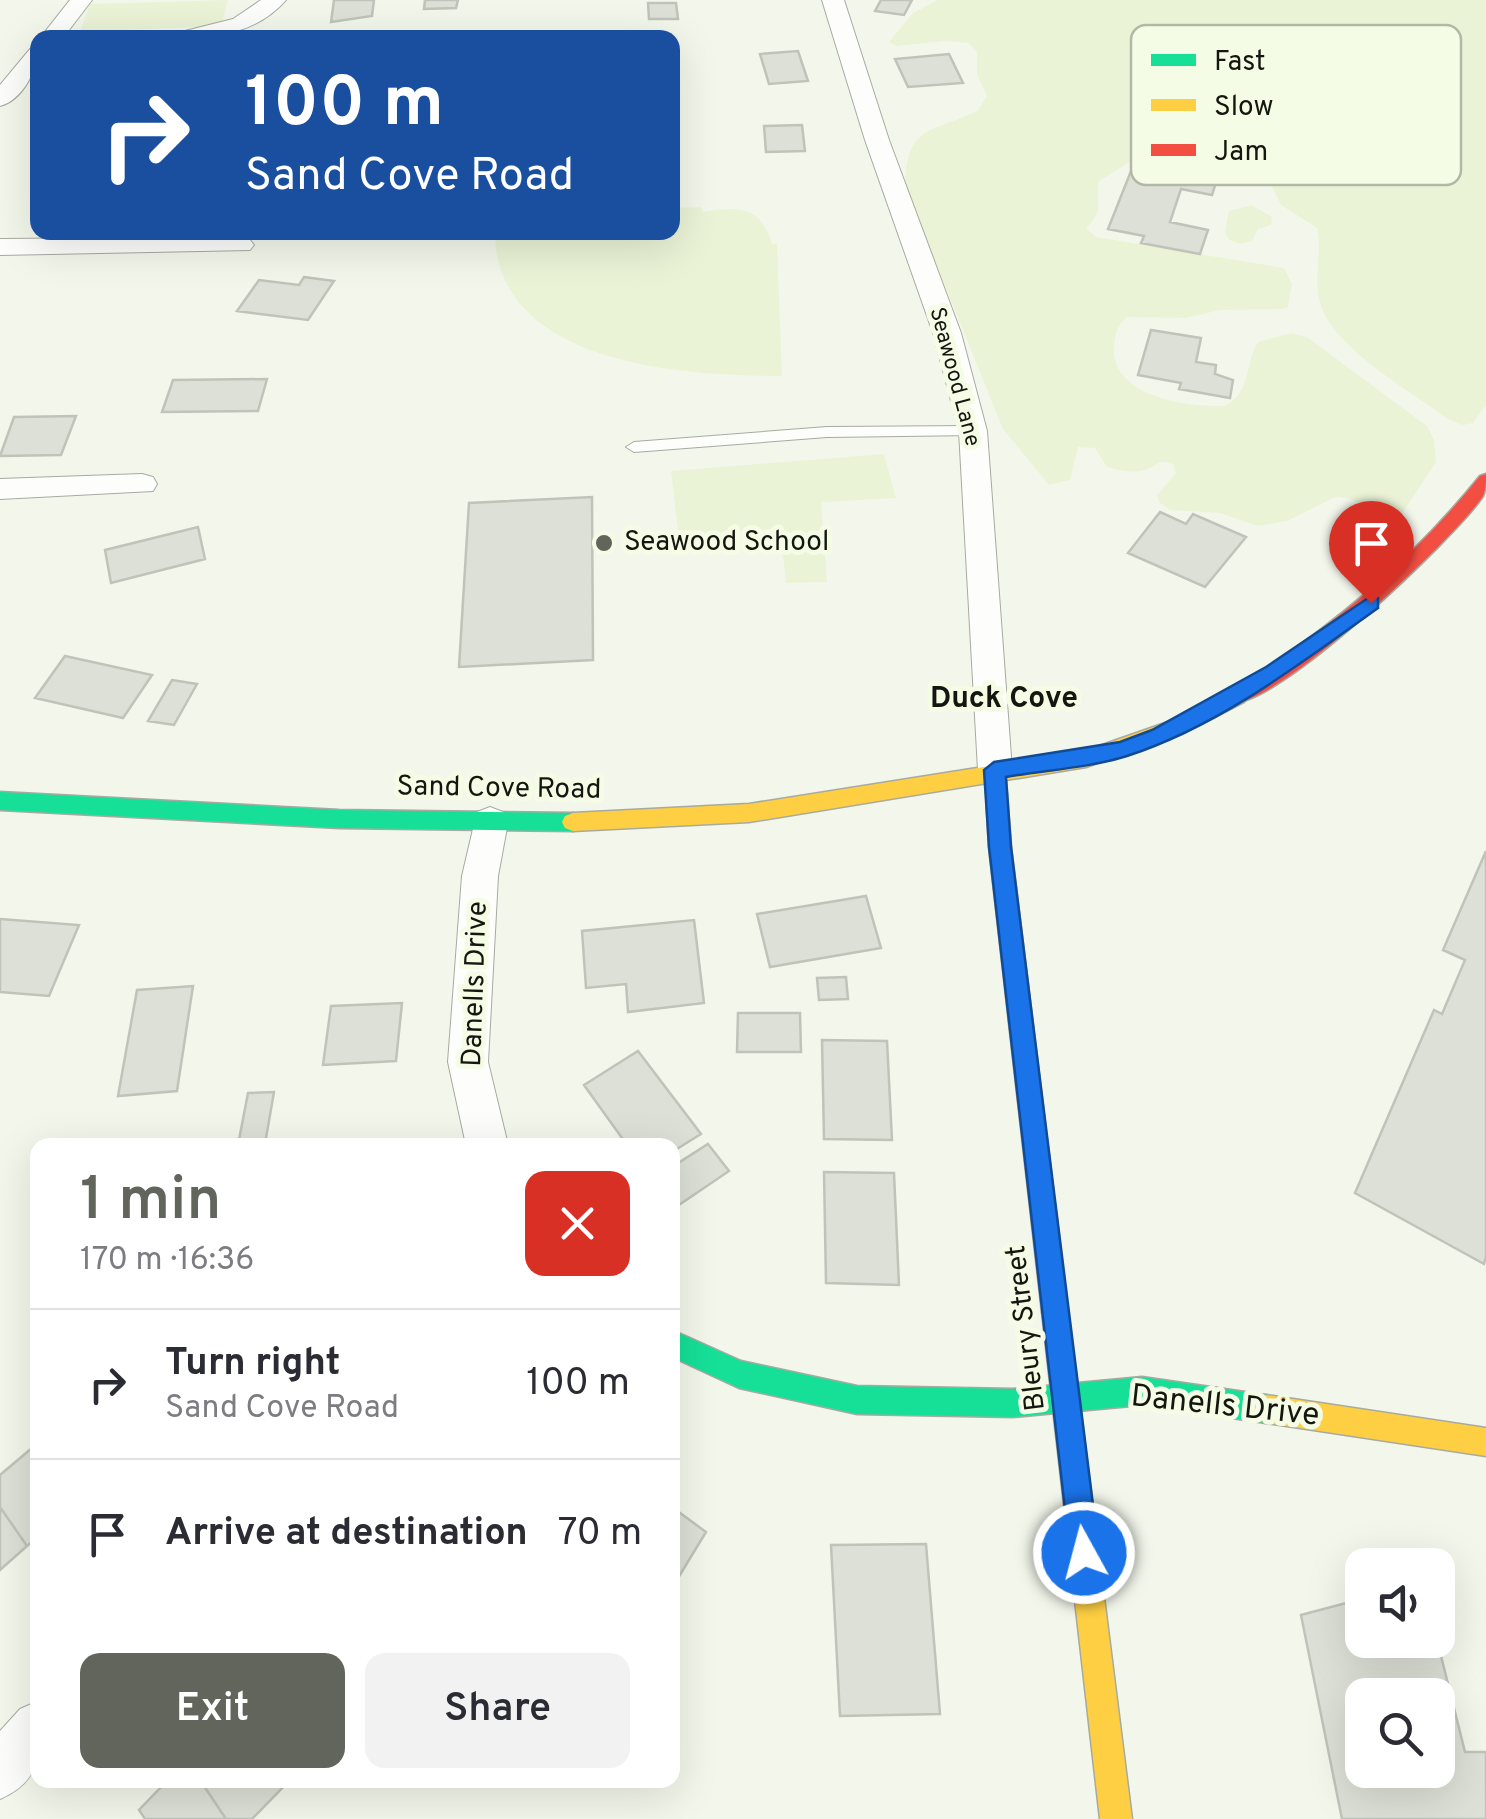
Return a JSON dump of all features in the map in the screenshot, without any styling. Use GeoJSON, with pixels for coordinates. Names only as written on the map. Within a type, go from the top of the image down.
{"type":"FeatureCollection","features":[{"type":"Feature","properties":{"kind":"street"},"geometry":{"type":"LineString","coordinates":[[57,30],[81,0]]}},
{"type":"Feature","properties":{"kind":"street"},"geometry":{"type":"LineString","coordinates":[[217,30],[241,24],[274,0]]}},
{"type":"Feature","properties":{"kind":"street","name":"Seawood Lane"},"geometry":{"type":"LineString","coordinates":[[833,0],[877,140],[947,334],[973,431],[990,650],[994,770]]}},
{"type":"Feature","properties":{"kind":"street"},"geometry":{"type":"LineString","coordinates":[[0,99],[30,63]]}},
{"type":"Feature","properties":{"kind":"street"},"geometry":{"type":"LineString","coordinates":[[0,247],[241,245]]}},
{"type":"Feature","properties":{"kind":"street","name":"Sand Cove Road"},"geometry":{"type":"LineString","coordinates":[[0,802],[490,822],[677,820],[746,813],[1121,750],[1206,713],[1273,673],[1399,581],[1431,550],[1486,480]]}},
{"type":"Feature","properties":{"kind":"street"},"geometry":{"type":"LineString","coordinates":[[0,489],[142,484]]}},
{"type":"Feature","properties":{"kind":"street","name":"Sand Cove Road"},"geometry":{"type":"LineString","coordinates":[[1166,706],[1273,673]]}},
{"type":"Feature","properties":{"kind":"street","name":"Sand Cove Road"},"geometry":{"type":"LineString","coordinates":[[994,770],[1058,740]]}},
{"type":"Feature","properties":{"kind":"street","name":"Bleury Street"},"geometry":{"type":"LineString","coordinates":[[994,770],[1116,1819]]}},
{"type":"Feature","properties":{"kind":"street","name":"Danells Drive"},"geometry":{"type":"LineString","coordinates":[[486,1138],[468,1062],[480,876],[490,822]]}},
{"type":"Feature","properties":{"kind":"street","name":"Danells Drive"},"geometry":{"type":"LineString","coordinates":[[680,1346],[739,1374],[857,1400],[1066,1401],[1142,1391],[1486,1442]]}},
{"type":"Feature","properties":{"kind":"street"},"geometry":{"type":"LineString","coordinates":[[0,1772],[30,1737]]}},
{"type":"Feature","properties":{"kind":"lane"},"geometry":{"type":"LineString","coordinates":[[634,447],[827,432],[973,431]]}},
{"type":"Feature","properties":{"kind":"green space"},"geometry":{"type":"Polygon","coordinates":[[[228,0],[221,26],[81,30],[90,4],[228,0]]]}},
{"type":"Feature","properties":{"kind":"green space"},"geometry":{"type":"Polygon","coordinates":[[[938,0],[1486,0],[1486,405],[1473,423],[1463,425],[1448,419],[1342,339],[1318,296],[1317,228],[1281,205],[1269,185],[1461,185],[1461,25],[1131,25],[1131,161],[1099,181],[1098,210],[1086,228],[1096,237],[1284,268],[1292,284],[1288,307],[1220,310],[1186,318],[1127,317],[1116,334],[1116,363],[1124,377],[1154,396],[1224,406],[1239,394],[1258,342],[1291,333],[1307,337],[1427,426],[1434,440],[1436,462],[1401,515],[1386,518],[1349,498],[1335,497],[1287,521],[1258,526],[1220,513],[1170,510],[1159,502],[1157,495],[1176,473],[1173,464],[1160,463],[1138,472],[1120,470],[1107,467],[1095,448],[1078,447],[1070,480],[1049,485],[1003,429],[905,187],[910,151],[917,140],[978,110],[987,96],[977,75],[977,52],[968,43],[896,46],[889,42],[913,13],[938,0]]]}},
{"type":"Feature","properties":{"kind":"green space"},"geometry":{"type":"Polygon","coordinates":[[[1252,205],[1272,217],[1271,225],[1258,229],[1252,241],[1240,244],[1228,239],[1225,231],[1229,211],[1252,205]]]}},
{"type":"Feature","properties":{"kind":"green space"},"geometry":{"type":"Polygon","coordinates":[[[680,208],[746,212],[762,222],[772,244],[777,244],[782,376],[697,372],[649,366],[603,354],[561,337],[527,311],[504,277],[496,240],[680,240],[680,208]]]}},
{"type":"Feature","properties":{"kind":"green space"},"geometry":{"type":"Polygon","coordinates":[[[884,454],[896,498],[821,502],[827,582],[786,583],[780,528],[679,538],[671,471],[884,454]]]}},
{"type":"Feature","properties":{"kind":"building"},"geometry":{"type":"Polygon","coordinates":[[[334,0],[374,0],[372,16],[331,22],[334,0]]]}},
{"type":"Feature","properties":{"kind":"building"},"geometry":{"type":"Polygon","coordinates":[[[425,0],[458,0],[456,8],[424,9],[425,0]]]}},
{"type":"Feature","properties":{"kind":"building"},"geometry":{"type":"Polygon","coordinates":[[[881,0],[912,0],[904,15],[875,11],[881,0]]]}},
{"type":"Feature","properties":{"kind":"building"},"geometry":{"type":"Polygon","coordinates":[[[648,3],[676,3],[678,19],[649,19],[648,3]]]}},
{"type":"Feature","properties":{"kind":"building"},"geometry":{"type":"Polygon","coordinates":[[[798,51],[808,81],[769,84],[760,54],[798,51]]]}},
{"type":"Feature","properties":{"kind":"building"},"geometry":{"type":"Polygon","coordinates":[[[949,54],[963,83],[908,87],[895,59],[949,54]]]}},
{"type":"Feature","properties":{"kind":"building"},"geometry":{"type":"Polygon","coordinates":[[[802,125],[805,151],[766,152],[764,126],[802,125]]]}},
{"type":"Feature","properties":{"kind":"building"},"geometry":{"type":"Polygon","coordinates":[[[1131,171],[1131,185],[1215,185],[1212,195],[1181,189],[1170,222],[1208,230],[1200,254],[1141,243],[1144,236],[1108,229],[1131,171]]]}},
{"type":"Feature","properties":{"kind":"building"},"geometry":{"type":"Polygon","coordinates":[[[304,277],[334,281],[308,320],[237,311],[259,280],[299,285],[304,277]]]}},
{"type":"Feature","properties":{"kind":"building"},"geometry":{"type":"Polygon","coordinates":[[[1151,330],[1201,338],[1196,362],[1216,365],[1215,374],[1233,380],[1230,398],[1179,389],[1181,383],[1138,375],[1151,330]]]}},
{"type":"Feature","properties":{"kind":"building"},"geometry":{"type":"Polygon","coordinates":[[[267,379],[258,411],[162,412],[173,380],[267,379]]]}},
{"type":"Feature","properties":{"kind":"building"},"geometry":{"type":"Polygon","coordinates":[[[76,416],[61,455],[0,456],[14,417],[76,416]]]}},
{"type":"Feature","properties":{"kind":"building"},"geometry":{"type":"Polygon","coordinates":[[[592,497],[593,660],[459,667],[469,503],[592,497]]]}},
{"type":"Feature","properties":{"kind":"building"},"geometry":{"type":"Polygon","coordinates":[[[1160,512],[1186,524],[1193,514],[1246,537],[1205,587],[1128,553],[1160,512]]]}},
{"type":"Feature","properties":{"kind":"building"},"geometry":{"type":"Polygon","coordinates":[[[198,527],[205,559],[111,583],[105,550],[198,527]]]}},
{"type":"Feature","properties":{"kind":"building"},"geometry":{"type":"Polygon","coordinates":[[[65,656],[152,675],[123,718],[35,698],[65,656]]]}},
{"type":"Feature","properties":{"kind":"building"},"geometry":{"type":"Polygon","coordinates":[[[172,680],[197,684],[174,725],[148,721],[172,680]]]}},
{"type":"Feature","properties":{"kind":"building"},"geometry":{"type":"Polygon","coordinates":[[[1486,851],[1484,1264],[1355,1193],[1434,1010],[1442,1014],[1465,960],[1443,950],[1486,851]]]}},
{"type":"Feature","properties":{"kind":"building"},"geometry":{"type":"Polygon","coordinates":[[[866,896],[881,948],[770,967],[757,914],[866,896]]]}},
{"type":"Feature","properties":{"kind":"building"},"geometry":{"type":"Polygon","coordinates":[[[0,919],[79,925],[49,996],[0,992],[0,919]]]}},
{"type":"Feature","properties":{"kind":"building"},"geometry":{"type":"Polygon","coordinates":[[[694,920],[704,1003],[628,1012],[626,984],[586,988],[582,931],[694,920]]]}},
{"type":"Feature","properties":{"kind":"building"},"geometry":{"type":"Polygon","coordinates":[[[846,977],[848,999],[819,1000],[817,978],[846,977]]]}},
{"type":"Feature","properties":{"kind":"building"},"geometry":{"type":"Polygon","coordinates":[[[193,986],[177,1091],[118,1096],[137,990],[193,986]]]}},
{"type":"Feature","properties":{"kind":"building"},"geometry":{"type":"Polygon","coordinates":[[[402,1003],[396,1061],[323,1065],[331,1006],[402,1003]]]}},
{"type":"Feature","properties":{"kind":"building"},"geometry":{"type":"Polygon","coordinates":[[[738,1013],[800,1013],[801,1052],[737,1052],[738,1013]]]}},
{"type":"Feature","properties":{"kind":"building"},"geometry":{"type":"Polygon","coordinates":[[[822,1040],[887,1041],[892,1140],[824,1139],[822,1040]]]}},
{"type":"Feature","properties":{"kind":"building"},"geometry":{"type":"Polygon","coordinates":[[[638,1051],[701,1134],[680,1147],[680,1138],[622,1138],[584,1085],[638,1051]]]}},
{"type":"Feature","properties":{"kind":"building"},"geometry":{"type":"Polygon","coordinates":[[[274,1092],[266,1138],[239,1138],[248,1093],[274,1092]]]}},
{"type":"Feature","properties":{"kind":"building"},"geometry":{"type":"Polygon","coordinates":[[[708,1144],[729,1171],[680,1204],[680,1162],[708,1144]]]}},
{"type":"Feature","properties":{"kind":"building"},"geometry":{"type":"Polygon","coordinates":[[[824,1172],[894,1173],[899,1285],[826,1283],[824,1172]]]}},
{"type":"Feature","properties":{"kind":"building"},"geometry":{"type":"Polygon","coordinates":[[[30,1450],[27,1546],[0,1507],[0,1475],[30,1450]]]}},
{"type":"Feature","properties":{"kind":"building"},"geometry":{"type":"Polygon","coordinates":[[[0,1507],[27,1546],[0,1570],[0,1507]]]}},
{"type":"Feature","properties":{"kind":"building"},"geometry":{"type":"Polygon","coordinates":[[[680,1513],[706,1532],[680,1575],[680,1513]]]}},
{"type":"Feature","properties":{"kind":"building"},"geometry":{"type":"Polygon","coordinates":[[[926,1544],[940,1714],[840,1716],[831,1545],[926,1544]]]}},
{"type":"Feature","properties":{"kind":"building"},"geometry":{"type":"Polygon","coordinates":[[[1345,1603],[1345,1658],[1442,1658],[1446,1678],[1345,1678],[1345,1788],[1455,1788],[1455,1712],[1465,1752],[1486,1752],[1486,1819],[1342,1819],[1301,1615],[1345,1603]]]}},
{"type":"Feature","properties":{"kind":"building"},"geometry":{"type":"Polygon","coordinates":[[[160,1788],[205,1788],[226,1819],[145,1819],[139,1810],[160,1788]]]}},
{"type":"Feature","properties":{"kind":"building"},"geometry":{"type":"Polygon","coordinates":[[[205,1788],[282,1788],[252,1819],[226,1819],[205,1788]]]}},
{"type":"Feature","properties":{"kind":"traffic: fast"},"geometry":{"type":"LineString","coordinates":[[995,770],[1000,847],[1055,1312]]}},
{"type":"Feature","properties":{"kind":"traffic: fast"},"geometry":{"type":"LineString","coordinates":[[0,801],[339,819],[573,822]]}},
{"type":"Feature","properties":{"kind":"traffic: fast"},"geometry":{"type":"LineString","coordinates":[[680,1347],[739,1374],[857,1400],[1013,1403],[1142,1391],[1266,1409]]}},
{"type":"Feature","properties":{"kind":"traffic: slow"},"geometry":{"type":"LineString","coordinates":[[573,822],[749,813],[1086,759],[1175,728],[1237,697]]}},
{"type":"Feature","properties":{"kind":"traffic: slow"},"geometry":{"type":"LineString","coordinates":[[1055,1312],[1116,1819]]}},
{"type":"Feature","properties":{"kind":"traffic: slow"},"geometry":{"type":"LineString","coordinates":[[1266,1409],[1486,1442]]}},
{"type":"Feature","properties":{"kind":"traffic: jam"},"geometry":{"type":"LineString","coordinates":[[1237,697],[1340,627],[1403,573],[1486,480]]}},
{"type":"Feature","properties":{"kind":"place","name":"Seawood School"},"geometry":{"type":"Point","coordinates":[604,543]}},
{"type":"Feature","properties":{"kind":"district","name":"Duck Cove"},"geometry":{"type":"Point","coordinates":[1004,699]}},
{"type":"Feature","properties":{"kind":"route"},"geometry":{"type":"LineString","coordinates":[[1084,1553],[994,770],[1121,750],[1159,736],[1273,673],[1371,603]]}}]}
